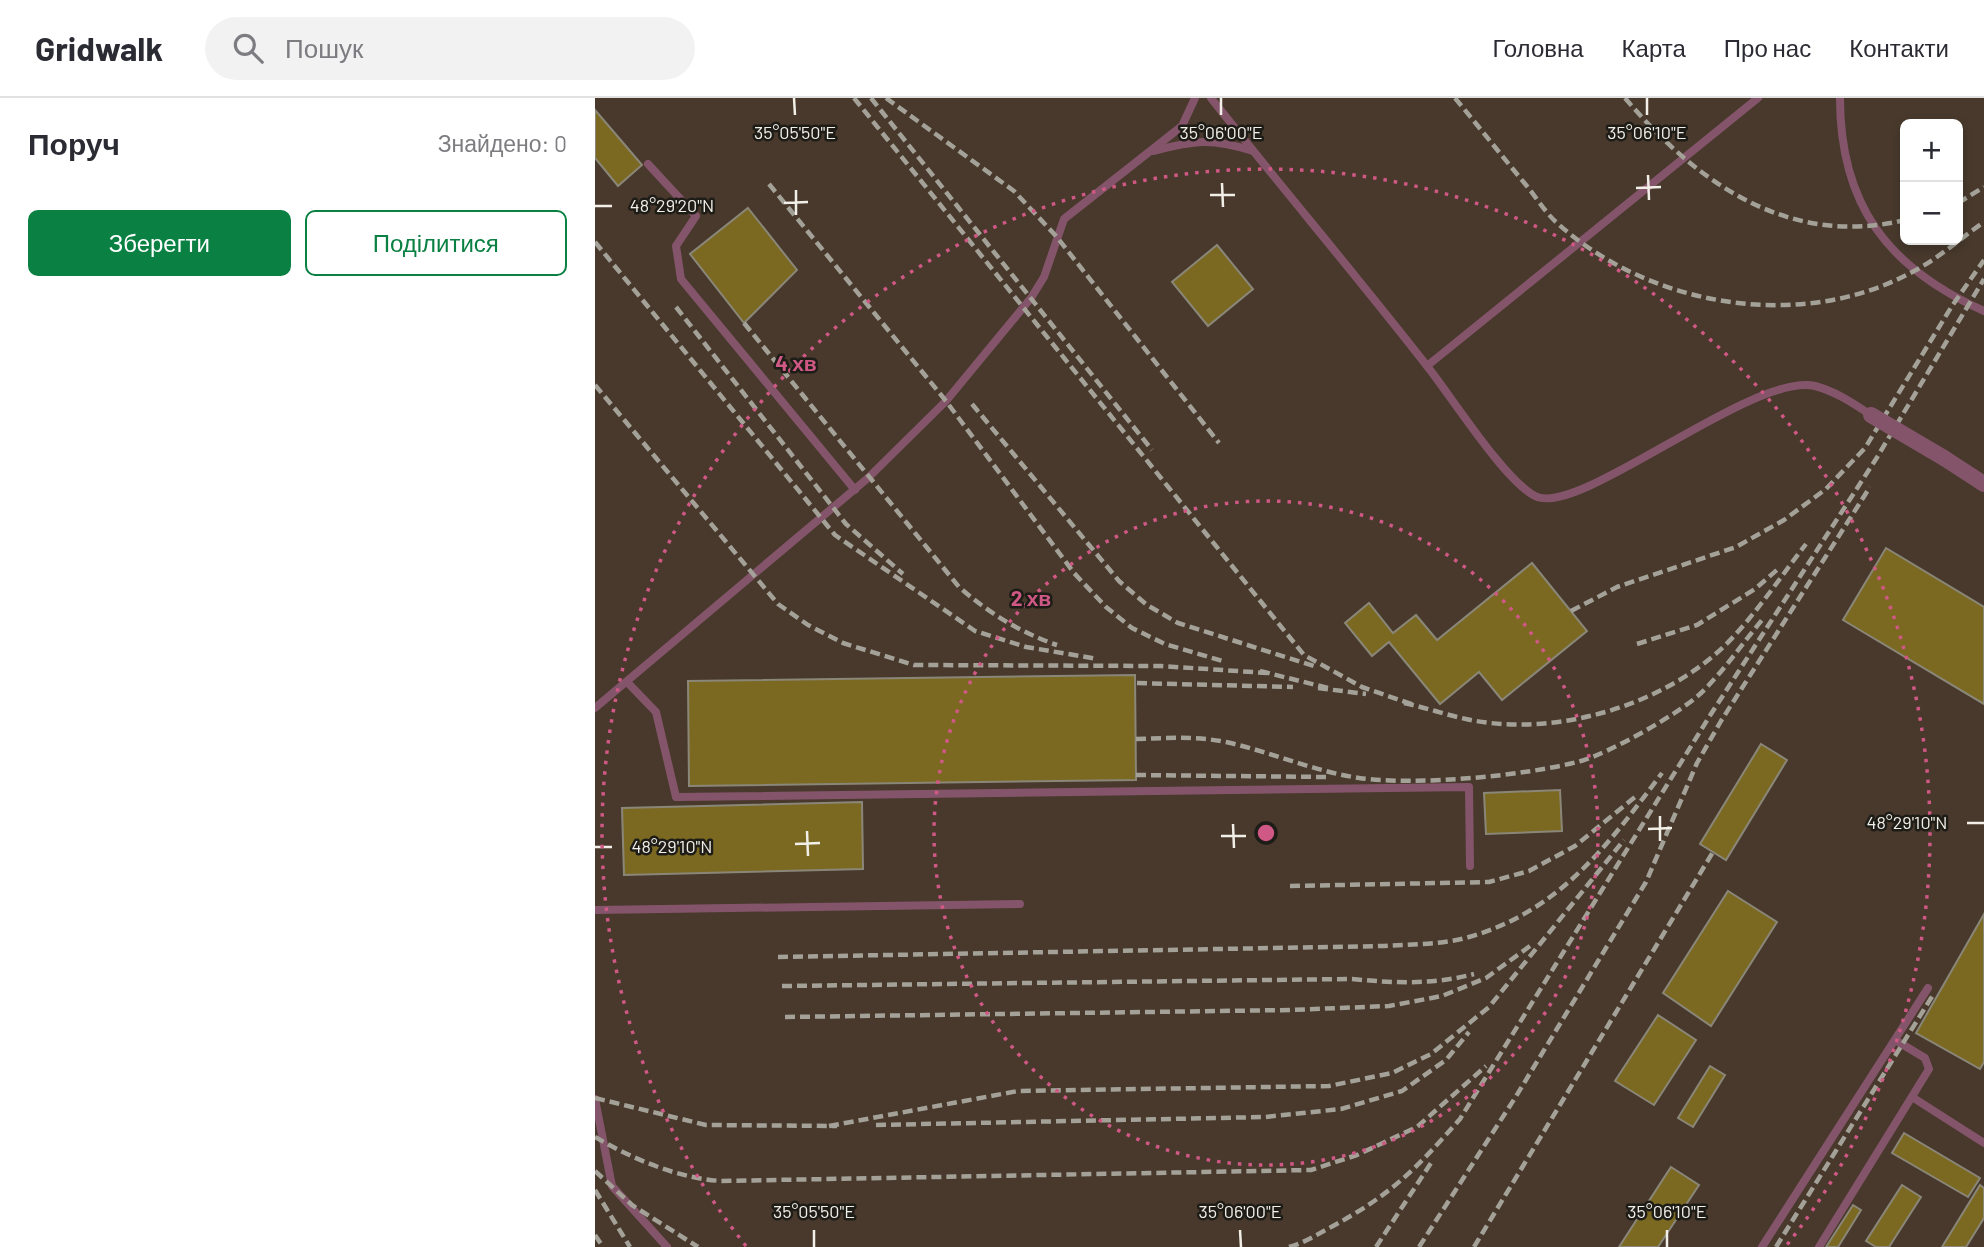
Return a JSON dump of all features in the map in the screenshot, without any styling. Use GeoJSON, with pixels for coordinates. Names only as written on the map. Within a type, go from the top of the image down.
{"type":"FeatureCollection","features":[{"type":"Feature","properties":{"kind":"street"},"geometry":{"type":"LineString","coordinates":[[1871,415],[1984,484]]}},
{"type":"Feature","properties":{"kind":"lane"},"geometry":{"type":"LineString","coordinates":[[595,708],[855,490],[946,401],[1031,298],[1044,277],[1064,219],[1076,206],[1182,126],[1195,98]]}},
{"type":"Feature","properties":{"kind":"lane"},"geometry":{"type":"LineString","coordinates":[[1211,98],[1427,366],[1512,477],[1535,496],[1549,500],[1605,478],[1692,430],[1788,386],[1813,386],[1838,395],[1871,415]]}},
{"type":"Feature","properties":{"kind":"lane"},"geometry":{"type":"LineString","coordinates":[[1427,366],[1758,98]]}},
{"type":"Feature","properties":{"kind":"lane"},"geometry":{"type":"LineString","coordinates":[[1840,98],[1840,130],[1847,169],[1858,202],[1875,227],[1915,271],[1957,299],[1984,312]]}},
{"type":"Feature","properties":{"kind":"lane"},"geometry":{"type":"LineString","coordinates":[[1151,152],[1203,140],[1219,141],[1253,151]]}},
{"type":"Feature","properties":{"kind":"lane"},"geometry":{"type":"LineString","coordinates":[[648,164],[696,216],[676,246],[681,279],[855,490]]}},
{"type":"Feature","properties":{"kind":"lane"},"geometry":{"type":"LineString","coordinates":[[628,683],[656,712],[676,797],[1469,787],[1470,866]]}},
{"type":"Feature","properties":{"kind":"lane"},"geometry":{"type":"LineString","coordinates":[[595,910],[1020,904]]}},
{"type":"Feature","properties":{"kind":"lane"},"geometry":{"type":"LineString","coordinates":[[1762,1247],[1928,989]]}},
{"type":"Feature","properties":{"kind":"lane"},"geometry":{"type":"LineString","coordinates":[[1819,1247],[1929,1069],[1925,1058],[1895,1040]]}},
{"type":"Feature","properties":{"kind":"lane"},"geometry":{"type":"LineString","coordinates":[[1912,1097],[1984,1143]]}},
{"type":"Feature","properties":{"kind":"lane"},"geometry":{"type":"LineString","coordinates":[[595,1099],[612,1186],[667,1247]]}},
{"type":"Feature","properties":{"kind":"shaded area"},"geometry":{"type":"Polygon","coordinates":[[[595,98],[1984,98],[1984,1247],[595,1247],[595,98]]]}},
{"type":"Feature","properties":{"kind":"building"},"geometry":{"type":"Polygon","coordinates":[[[595,110],[642,165],[618,186],[595,158],[595,110]]]}},
{"type":"Feature","properties":{"kind":"building"},"geometry":{"type":"Polygon","coordinates":[[[748,208],[797,270],[744,323],[690,254],[748,208]]]}},
{"type":"Feature","properties":{"kind":"building"},"geometry":{"type":"Polygon","coordinates":[[[1217,245],[1253,289],[1208,326],[1172,282],[1217,245]]]}},
{"type":"Feature","properties":{"kind":"building"},"geometry":{"type":"Polygon","coordinates":[[[1886,548],[1984,607],[1984,704],[1843,620],[1886,548]]]}},
{"type":"Feature","properties":{"kind":"building"},"geometry":{"type":"Polygon","coordinates":[[[1532,563],[1587,631],[1502,700],[1479,672],[1440,704],[1389,642],[1372,656],[1345,623],[1369,603],[1393,633],[1416,615],[1437,640],[1532,563]]]}},
{"type":"Feature","properties":{"kind":"building"},"geometry":{"type":"Polygon","coordinates":[[[1135,675],[1136,780],[689,786],[688,681],[1135,675]]]}},
{"type":"Feature","properties":{"kind":"building"},"geometry":{"type":"Polygon","coordinates":[[[1761,744],[1787,760],[1726,860],[1700,844],[1761,744]]]}},
{"type":"Feature","properties":{"kind":"building"},"geometry":{"type":"Polygon","coordinates":[[[1560,790],[1562,831],[1486,834],[1484,793],[1560,790]]]}},
{"type":"Feature","properties":{"kind":"building"},"geometry":{"type":"Polygon","coordinates":[[[862,802],[863,869],[624,875],[622,808],[862,802]]]}},
{"type":"Feature","properties":{"kind":"building"},"geometry":{"type":"Polygon","coordinates":[[[1728,891],[1777,922],[1711,1026],[1663,993],[1728,891]]]}},
{"type":"Feature","properties":{"kind":"building"},"geometry":{"type":"Polygon","coordinates":[[[1984,914],[1984,1062],[1980,1069],[1916,1033],[1984,914]]]}},
{"type":"Feature","properties":{"kind":"building"},"geometry":{"type":"Polygon","coordinates":[[[1658,1015],[1696,1040],[1654,1105],[1615,1081],[1658,1015]]]}},
{"type":"Feature","properties":{"kind":"building"},"geometry":{"type":"Polygon","coordinates":[[[1710,1066],[1725,1075],[1693,1127],[1678,1118],[1710,1066]]]}},
{"type":"Feature","properties":{"kind":"building"},"geometry":{"type":"Polygon","coordinates":[[[1904,1133],[1980,1178],[1968,1197],[1892,1153],[1904,1133]]]}},
{"type":"Feature","properties":{"kind":"building"},"geometry":{"type":"Polygon","coordinates":[[[1671,1167],[1699,1185],[1658,1247],[1619,1247],[1671,1167]]]}},
{"type":"Feature","properties":{"kind":"building"},"geometry":{"type":"Polygon","coordinates":[[[1902,1185],[1921,1197],[1889,1247],[1876,1247],[1866,1241],[1902,1185]]]}},
{"type":"Feature","properties":{"kind":"building"},"geometry":{"type":"Polygon","coordinates":[[[1980,1185],[1984,1188],[1984,1218],[1966,1247],[1942,1247],[1980,1185]]]}},
{"type":"Feature","properties":{"kind":"building"},"geometry":{"type":"Polygon","coordinates":[[[1853,1205],[1861,1210],[1838,1247],[1826,1247],[1853,1205]]]}},
{"type":"Feature","properties":{"kind":"railway"},"geometry":{"type":"LineString","coordinates":[[854,98],[1304,655],[1362,687],[1414,705]]}},
{"type":"Feature","properties":{"kind":"railway"},"geometry":{"type":"LineString","coordinates":[[871,98],[1152,450]]}},
{"type":"Feature","properties":{"kind":"railway"},"geometry":{"type":"LineString","coordinates":[[886,98],[1014,191],[1056,236],[1219,443]]}},
{"type":"Feature","properties":{"kind":"railway"},"geometry":{"type":"LineString","coordinates":[[1455,98],[1556,222],[1593,251],[1635,274],[1681,291],[1728,302],[1776,305],[1824,301],[1870,290],[1914,271],[1984,222]]}},
{"type":"Feature","properties":{"kind":"railway"},"geometry":{"type":"LineString","coordinates":[[1625,98],[1683,157],[1715,181],[1749,201],[1784,216],[1822,225],[1863,226],[1900,221]]}},
{"type":"Feature","properties":{"kind":"railway"},"geometry":{"type":"LineString","coordinates":[[769,184],[946,401],[1074,573],[1106,607],[1132,628],[1165,644],[1226,662]]}},
{"type":"Feature","properties":{"kind":"railway"},"geometry":{"type":"LineString","coordinates":[[1963,200],[1984,187]]}},
{"type":"Feature","properties":{"kind":"railway"},"geometry":{"type":"LineString","coordinates":[[595,242],[835,535],[975,631],[1026,647],[1098,659]]}},
{"type":"Feature","properties":{"kind":"railway"},"geometry":{"type":"LineString","coordinates":[[1571,611],[1617,587],[1736,547],[1784,520],[1826,489],[1865,448],[1952,306],[1984,260]]}},
{"type":"Feature","properties":{"kind":"railway"},"geometry":{"type":"LineString","coordinates":[[1289,1247],[1306,1241],[1372,1203],[1416,1166],[1460,1119],[1711,714],[1876,459],[1984,279]]}},
{"type":"Feature","properties":{"kind":"railway"},"geometry":{"type":"LineString","coordinates":[[676,307],[846,524],[903,574]]}},
{"type":"Feature","properties":{"kind":"railway"},"geometry":{"type":"LineString","coordinates":[[744,323],[959,587],[1005,621],[1057,645]]}},
{"type":"Feature","properties":{"kind":"railway"},"geometry":{"type":"LineString","coordinates":[[595,385],[778,604],[808,625],[843,643],[914,665],[1161,666],[1267,673]]}},
{"type":"Feature","properties":{"kind":"railway"},"geometry":{"type":"LineString","coordinates":[[972,404],[1119,581],[1147,605],[1178,623],[1314,666]]}},
{"type":"Feature","properties":{"kind":"railway"},"geometry":{"type":"LineString","coordinates":[[1419,1247],[1515,1098],[1646,882],[1697,763],[1870,487]]}},
{"type":"Feature","properties":{"kind":"railway"},"geometry":{"type":"LineString","coordinates":[[1404,703],[1476,721],[1510,724],[1580,718],[1649,696],[1681,679],[1709,659],[1734,636],[1806,544]]}},
{"type":"Feature","properties":{"kind":"railway"},"geometry":{"type":"LineString","coordinates":[[1637,644],[1697,625],[1755,589],[1778,569]]}},
{"type":"Feature","properties":{"kind":"railway"},"geometry":{"type":"LineString","coordinates":[[1136,739],[1215,740],[1342,775],[1383,780],[1470,778],[1558,766],[1593,757],[1625,742],[1691,702],[1717,676],[1762,620]]}},
{"type":"Feature","properties":{"kind":"railway"},"geometry":{"type":"LineString","coordinates":[[1260,671],[1328,688]]}},
{"type":"Feature","properties":{"kind":"railway"},"geometry":{"type":"LineString","coordinates":[[1137,683],[1293,687]]}},
{"type":"Feature","properties":{"kind":"railway"},"geometry":{"type":"LineString","coordinates":[[1318,688],[1366,694]]}},
{"type":"Feature","properties":{"kind":"railway"},"geometry":{"type":"LineString","coordinates":[[778,957],[1384,946],[1459,940],[1530,911],[1556,893],[1601,850],[1662,773]]}},
{"type":"Feature","properties":{"kind":"railway"},"geometry":{"type":"LineString","coordinates":[[1136,775],[1326,777]]}},
{"type":"Feature","properties":{"kind":"railway"},"geometry":{"type":"LineString","coordinates":[[1290,886],[1489,882],[1529,871],[1575,846],[1635,797]]}},
{"type":"Feature","properties":{"kind":"railway"},"geometry":{"type":"LineString","coordinates":[[829,1126],[1018,1091],[1329,1086],[1392,1073],[1431,1054],[1489,1007],[1624,840]]}},
{"type":"Feature","properties":{"kind":"railway"},"geometry":{"type":"LineString","coordinates":[[1474,1247],[1713,852]]}},
{"type":"Feature","properties":{"kind":"railway"},"geometry":{"type":"LineString","coordinates":[[785,1017],[1291,1010],[1389,1006],[1442,996],[1486,978],[1530,946]]}},
{"type":"Feature","properties":{"kind":"railway"},"geometry":{"type":"LineString","coordinates":[[782,986],[1352,979],[1413,982],[1474,974]]}},
{"type":"Feature","properties":{"kind":"railway"},"geometry":{"type":"LineString","coordinates":[[1776,1247],[1933,995]]}},
{"type":"Feature","properties":{"kind":"railway"},"geometry":{"type":"LineString","coordinates":[[876,1125],[1265,1117],[1341,1109],[1402,1091],[1446,1060],[1469,1032]]}},
{"type":"Feature","properties":{"kind":"railway"},"geometry":{"type":"LineString","coordinates":[[595,1137],[625,1153],[672,1172],[721,1181],[1311,1170],[1357,1155],[1417,1127],[1486,1066]]}},
{"type":"Feature","properties":{"kind":"railway"},"geometry":{"type":"LineString","coordinates":[[595,1098],[706,1125],[837,1126]]}},
{"type":"Feature","properties":{"kind":"railway"},"geometry":{"type":"LineString","coordinates":[[1376,1247],[1431,1163]]}},
{"type":"Feature","properties":{"kind":"railway"},"geometry":{"type":"LineString","coordinates":[[595,1171],[632,1205],[698,1247]]}},
{"type":"Feature","properties":{"kind":"railway"},"geometry":{"type":"LineString","coordinates":[[595,1190],[630,1247]]}},
{"type":"Feature","properties":{"kind":"railway"},"geometry":{"type":"LineString","coordinates":[[595,1235],[603,1247]]}}]}
